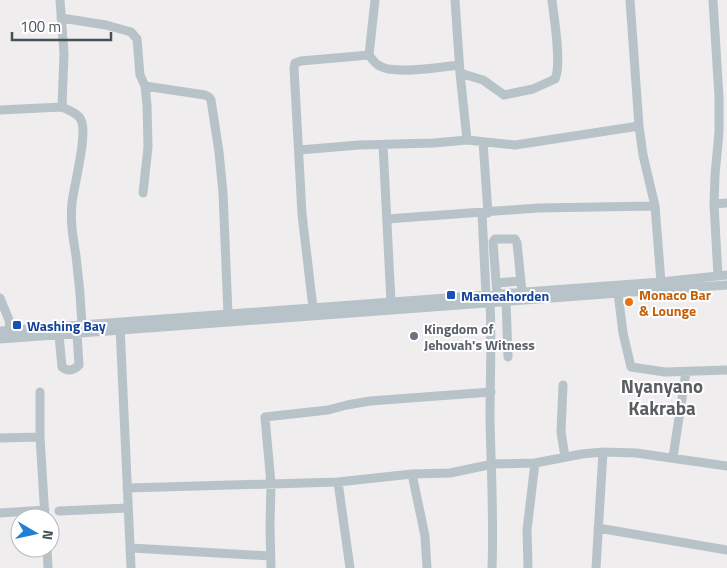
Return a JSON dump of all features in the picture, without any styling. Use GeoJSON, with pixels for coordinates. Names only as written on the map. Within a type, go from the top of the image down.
{"type":"FeatureCollection","features":[{"type":"Feature","properties":{"kind":"street"},"geometry":{"type":"LineString","coordinates":[[60,0],[64,32],[62,107]]}},
{"type":"Feature","properties":{"kind":"street"},"geometry":{"type":"LineString","coordinates":[[375,0],[369,54],[378,66],[404,70],[459,69],[483,80],[504,95],[532,89],[555,79],[557,75],[557,51],[552,0]]}},
{"type":"Feature","properties":{"kind":"street"},"geometry":{"type":"LineString","coordinates":[[456,0],[459,69],[467,140]]}},
{"type":"Feature","properties":{"kind":"street"},"geometry":{"type":"LineString","coordinates":[[630,0],[639,126],[643,155],[655,206],[661,282]]}},
{"type":"Feature","properties":{"kind":"street"},"geometry":{"type":"LineString","coordinates":[[0,298],[9,320],[5,331],[82,325],[120,326],[488,298],[497,294],[661,282],[722,275],[714,204],[715,175],[723,131],[712,0]]}},
{"type":"Feature","properties":{"kind":"street"},"geometry":{"type":"LineString","coordinates":[[61,18],[106,25],[131,32],[135,35],[140,75],[146,86],[148,128],[143,193]]}},
{"type":"Feature","properties":{"kind":"street"},"geometry":{"type":"LineString","coordinates":[[313,308],[302,214],[294,74],[295,63],[307,60],[335,59],[369,54]]}},
{"type":"Feature","properties":{"kind":"street"},"geometry":{"type":"LineString","coordinates":[[146,86],[205,95],[211,100],[219,152],[228,276],[228,314]]}},
{"type":"Feature","properties":{"kind":"street"},"geometry":{"type":"LineString","coordinates":[[0,110],[62,107],[81,119],[83,127],[72,204],[71,225],[79,283],[82,325]]}},
{"type":"Feature","properties":{"kind":"street"},"geometry":{"type":"LineString","coordinates":[[299,150],[467,140],[515,145],[639,126]]}},
{"type":"Feature","properties":{"kind":"street"},"geometry":{"type":"LineString","coordinates":[[483,142],[491,392],[492,568]]}},
{"type":"Feature","properties":{"kind":"street"},"geometry":{"type":"LineString","coordinates":[[383,145],[391,302]]}},
{"type":"Feature","properties":{"kind":"street"},"geometry":{"type":"LineString","coordinates":[[714,204],[727,203]]}},
{"type":"Feature","properties":{"kind":"street"},"geometry":{"type":"LineString","coordinates":[[387,220],[546,208],[655,206]]}},
{"type":"Feature","properties":{"kind":"street"},"geometry":{"type":"LineString","coordinates":[[497,294],[493,242],[495,240],[511,238],[515,239],[517,243],[522,292]]}},
{"type":"Feature","properties":{"kind":"street"},"geometry":{"type":"LineString","coordinates":[[496,282],[520,281]]}},
{"type":"Feature","properties":{"kind":"street"},"geometry":{"type":"LineString","coordinates":[[0,339],[59,336],[120,326],[228,314],[391,302],[488,298],[506,301],[727,285]]}},
{"type":"Feature","properties":{"kind":"street"},"geometry":{"type":"LineString","coordinates":[[618,293],[623,333],[632,367],[665,372],[727,370]]}},
{"type":"Feature","properties":{"kind":"street"},"geometry":{"type":"LineString","coordinates":[[506,301],[508,356]]}},
{"type":"Feature","properties":{"kind":"street"},"geometry":{"type":"LineString","coordinates":[[120,326],[131,568]]}},
{"type":"Feature","properties":{"kind":"street"},"geometry":{"type":"LineString","coordinates":[[59,336],[62,368],[71,370],[76,369],[79,365],[77,334]]}},
{"type":"Feature","properties":{"kind":"street"},"geometry":{"type":"LineString","coordinates":[[673,457],[686,372]]}},
{"type":"Feature","properties":{"kind":"street"},"geometry":{"type":"LineString","coordinates":[[563,385],[561,432],[565,457]]}},
{"type":"Feature","properties":{"kind":"street"},"geometry":{"type":"LineString","coordinates":[[40,392],[40,437],[45,508]]}},
{"type":"Feature","properties":{"kind":"street"},"geometry":{"type":"LineString","coordinates":[[271,568],[271,484],[265,416],[328,410],[370,401],[491,392]]}},
{"type":"Feature","properties":{"kind":"street"},"geometry":{"type":"LineString","coordinates":[[0,438],[40,437]]}},
{"type":"Feature","properties":{"kind":"street"},"geometry":{"type":"LineString","coordinates":[[128,488],[338,482],[412,474],[450,473],[492,464],[535,463],[603,452],[673,457],[727,466]]}},
{"type":"Feature","properties":{"kind":"street"},"geometry":{"type":"LineString","coordinates":[[596,568],[603,452]]}},
{"type":"Feature","properties":{"kind":"street"},"geometry":{"type":"LineString","coordinates":[[528,568],[527,530],[535,463]]}},
{"type":"Feature","properties":{"kind":"street"},"geometry":{"type":"LineString","coordinates":[[412,474],[425,536],[428,568]]}},
{"type":"Feature","properties":{"kind":"street"},"geometry":{"type":"LineString","coordinates":[[338,482],[350,568]]}},
{"type":"Feature","properties":{"kind":"street"},"geometry":{"type":"LineString","coordinates":[[60,511],[128,508]]}},
{"type":"Feature","properties":{"kind":"street"},"geometry":{"type":"LineString","coordinates":[[598,528],[727,550]]}},
{"type":"Feature","properties":{"kind":"street"},"geometry":{"type":"LineString","coordinates":[[131,548],[270,556]]}},
{"type":"Feature","properties":{"kind":"place","name":"Mameahorden"},"geometry":{"type":"Point","coordinates":[451,295]}},
{"type":"Feature","properties":{"kind":"place","name":"Monaco Bar & Lounge"},"geometry":{"type":"Point","coordinates":[629,302]}},
{"type":"Feature","properties":{"kind":"place","name":"Washing Bay"},"geometry":{"type":"Point","coordinates":[17,325]}},
{"type":"Feature","properties":{"kind":"place","name":"Kingdom of Jehovah's Witness"},"geometry":{"type":"Point","coordinates":[414,336]}},
{"type":"Feature","properties":{"kind":"district","name":"Nyanyano Kakraba"},"geometry":{"type":"Point","coordinates":[662,396]}}]}
